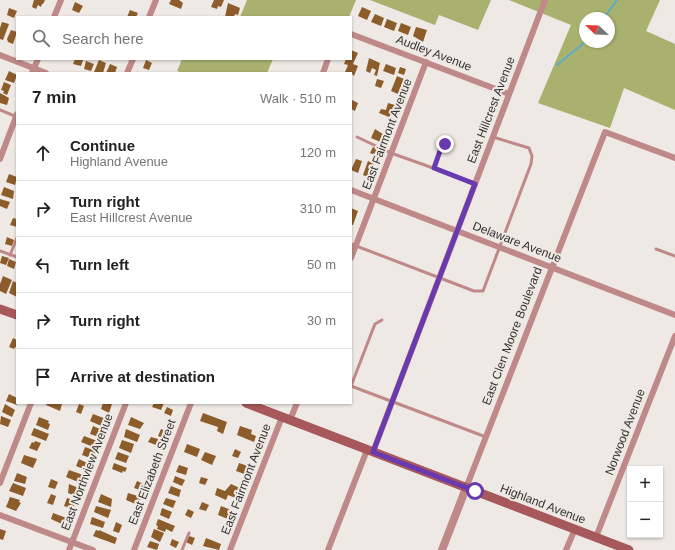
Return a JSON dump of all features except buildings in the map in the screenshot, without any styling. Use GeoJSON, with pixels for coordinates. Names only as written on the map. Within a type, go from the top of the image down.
{"type":"FeatureCollection","features":[{"type":"Feature","properties":{"kind":"main road"},"geometry":{"type":"LineString","coordinates":[[0,309],[16,315]]}},
{"type":"Feature","properties":{"kind":"main road","name":"Highland Avenue"},"geometry":{"type":"LineString","coordinates":[[248,404],[629,550]]}},
{"type":"Feature","properties":{"kind":"street"},"geometry":{"type":"LineString","coordinates":[[54,16],[61,0]]}},
{"type":"Feature","properties":{"kind":"street"},"geometry":{"type":"LineString","coordinates":[[149,16],[156,0]]}},
{"type":"Feature","properties":{"kind":"street","name":"East Hillcrest Avenue"},"geometry":{"type":"LineString","coordinates":[[328,550],[392,401],[545,0]]}},
{"type":"Feature","properties":{"kind":"street","name":"Audley Avenue"},"geometry":{"type":"LineString","coordinates":[[352,34],[509,94]]}},
{"type":"Feature","properties":{"kind":"street"},"geometry":{"type":"LineString","coordinates":[[0,56],[33,71],[38,60]]}},
{"type":"Feature","properties":{"kind":"street"},"geometry":{"type":"LineString","coordinates":[[127,72],[133,60]]}},
{"type":"Feature","properties":{"kind":"street"},"geometry":{"type":"LineString","coordinates":[[323,72],[328,60]]}},
{"type":"Feature","properties":{"kind":"street","name":"East Fairmont Avenue"},"geometry":{"type":"LineString","coordinates":[[353,245],[373,199],[426,62]]}},
{"type":"Feature","properties":{"kind":"street"},"geometry":{"type":"LineString","coordinates":[[0,159],[16,119]]}},
{"type":"Feature","properties":{"kind":"street","name":"East Clen Moore Boulevard"},"geometry":{"type":"LineString","coordinates":[[442,550],[605,132],[675,158]]}},
{"type":"Feature","properties":{"kind":"street","name":"Delaware Avenue"},"geometry":{"type":"LineString","coordinates":[[352,190],[675,315]]}},
{"type":"Feature","properties":{"kind":"street","name":"Norwood Avenue"},"geometry":{"type":"LineString","coordinates":[[596,538],[675,336]]}},
{"type":"Feature","properties":{"kind":"street"},"geometry":{"type":"LineString","coordinates":[[0,483],[31,404]]}},
{"type":"Feature","properties":{"kind":"street","name":"East Northview Avenue"},"geometry":{"type":"LineString","coordinates":[[69,550],[126,404]]}},
{"type":"Feature","properties":{"kind":"street","name":"East Elizabeth Street"},"geometry":{"type":"LineString","coordinates":[[134,550],[191,404]]}},
{"type":"Feature","properties":{"kind":"street","name":"East Fairmont Avenue"},"geometry":{"type":"LineString","coordinates":[[230,550],[286,419],[296,404]]}},
{"type":"Feature","properties":{"kind":"street"},"geometry":{"type":"LineString","coordinates":[[0,514],[93,550]]}},
{"type":"Feature","properties":{"kind":"street"},"geometry":{"type":"LineString","coordinates":[[566,550],[575,529]]}},
{"type":"Feature","properties":{"kind":"lane"},"geometry":{"type":"LineString","coordinates":[[0,110],[16,116]]}},
{"type":"Feature","properties":{"kind":"lane"},"geometry":{"type":"LineString","coordinates":[[357,137],[391,152],[475,184]]}},
{"type":"Feature","properties":{"kind":"lane"},"geometry":{"type":"LineString","coordinates":[[353,245],[481,292],[485,287],[498,246],[526,178],[532,156],[529,148],[493,137]]}},
{"type":"Feature","properties":{"kind":"lane"},"geometry":{"type":"LineString","coordinates":[[434,168],[443,145],[449,143],[453,145]]}},
{"type":"Feature","properties":{"kind":"lane"},"geometry":{"type":"LineString","coordinates":[[10,255],[16,240]]}},
{"type":"Feature","properties":{"kind":"lane"},"geometry":{"type":"LineString","coordinates":[[656,249],[675,256]]}},
{"type":"Feature","properties":{"kind":"lane"},"geometry":{"type":"LineString","coordinates":[[0,251],[16,258]]}},
{"type":"Feature","properties":{"kind":"lane"},"geometry":{"type":"LineString","coordinates":[[352,383],[372,329],[375,324],[382,320]]}},
{"type":"Feature","properties":{"kind":"lane"},"geometry":{"type":"LineString","coordinates":[[352,386],[486,437]]}},
{"type":"Feature","properties":{"kind":"lane"},"geometry":{"type":"LineString","coordinates":[[182,550],[189,533]]}},
{"type":"Feature","properties":{"kind":"green space"},"geometry":{"type":"Polygon","coordinates":[[[247,0],[356,0],[349,16],[240,16],[247,0]]]}},
{"type":"Feature","properties":{"kind":"green space"},"geometry":{"type":"Polygon","coordinates":[[[370,0],[491,0],[478,30],[439,15],[435,25],[370,0]]]}},
{"type":"Feature","properties":{"kind":"green space"},"geometry":{"type":"Polygon","coordinates":[[[509,0],[660,0],[646,31],[675,44],[675,110],[624,88],[610,128],[538,103],[571,25],[509,0]]]}},
{"type":"Feature","properties":{"kind":"green space"},"geometry":{"type":"Polygon","coordinates":[[[182,60],[273,60],[267,72],[177,71],[182,60]]]}},
{"type":"Feature","properties":{"kind":"waterway"},"geometry":{"type":"LineString","coordinates":[[608,12],[617,0]]}},
{"type":"Feature","properties":{"kind":"waterway"},"geometry":{"type":"LineString","coordinates":[[557,65],[579,47]]}},
{"type":"Feature","properties":{"kind":"route"},"geometry":{"type":"LineString","coordinates":[[445,144],[439,152],[434,168],[475,184],[373,452],[475,491]]}}]}
